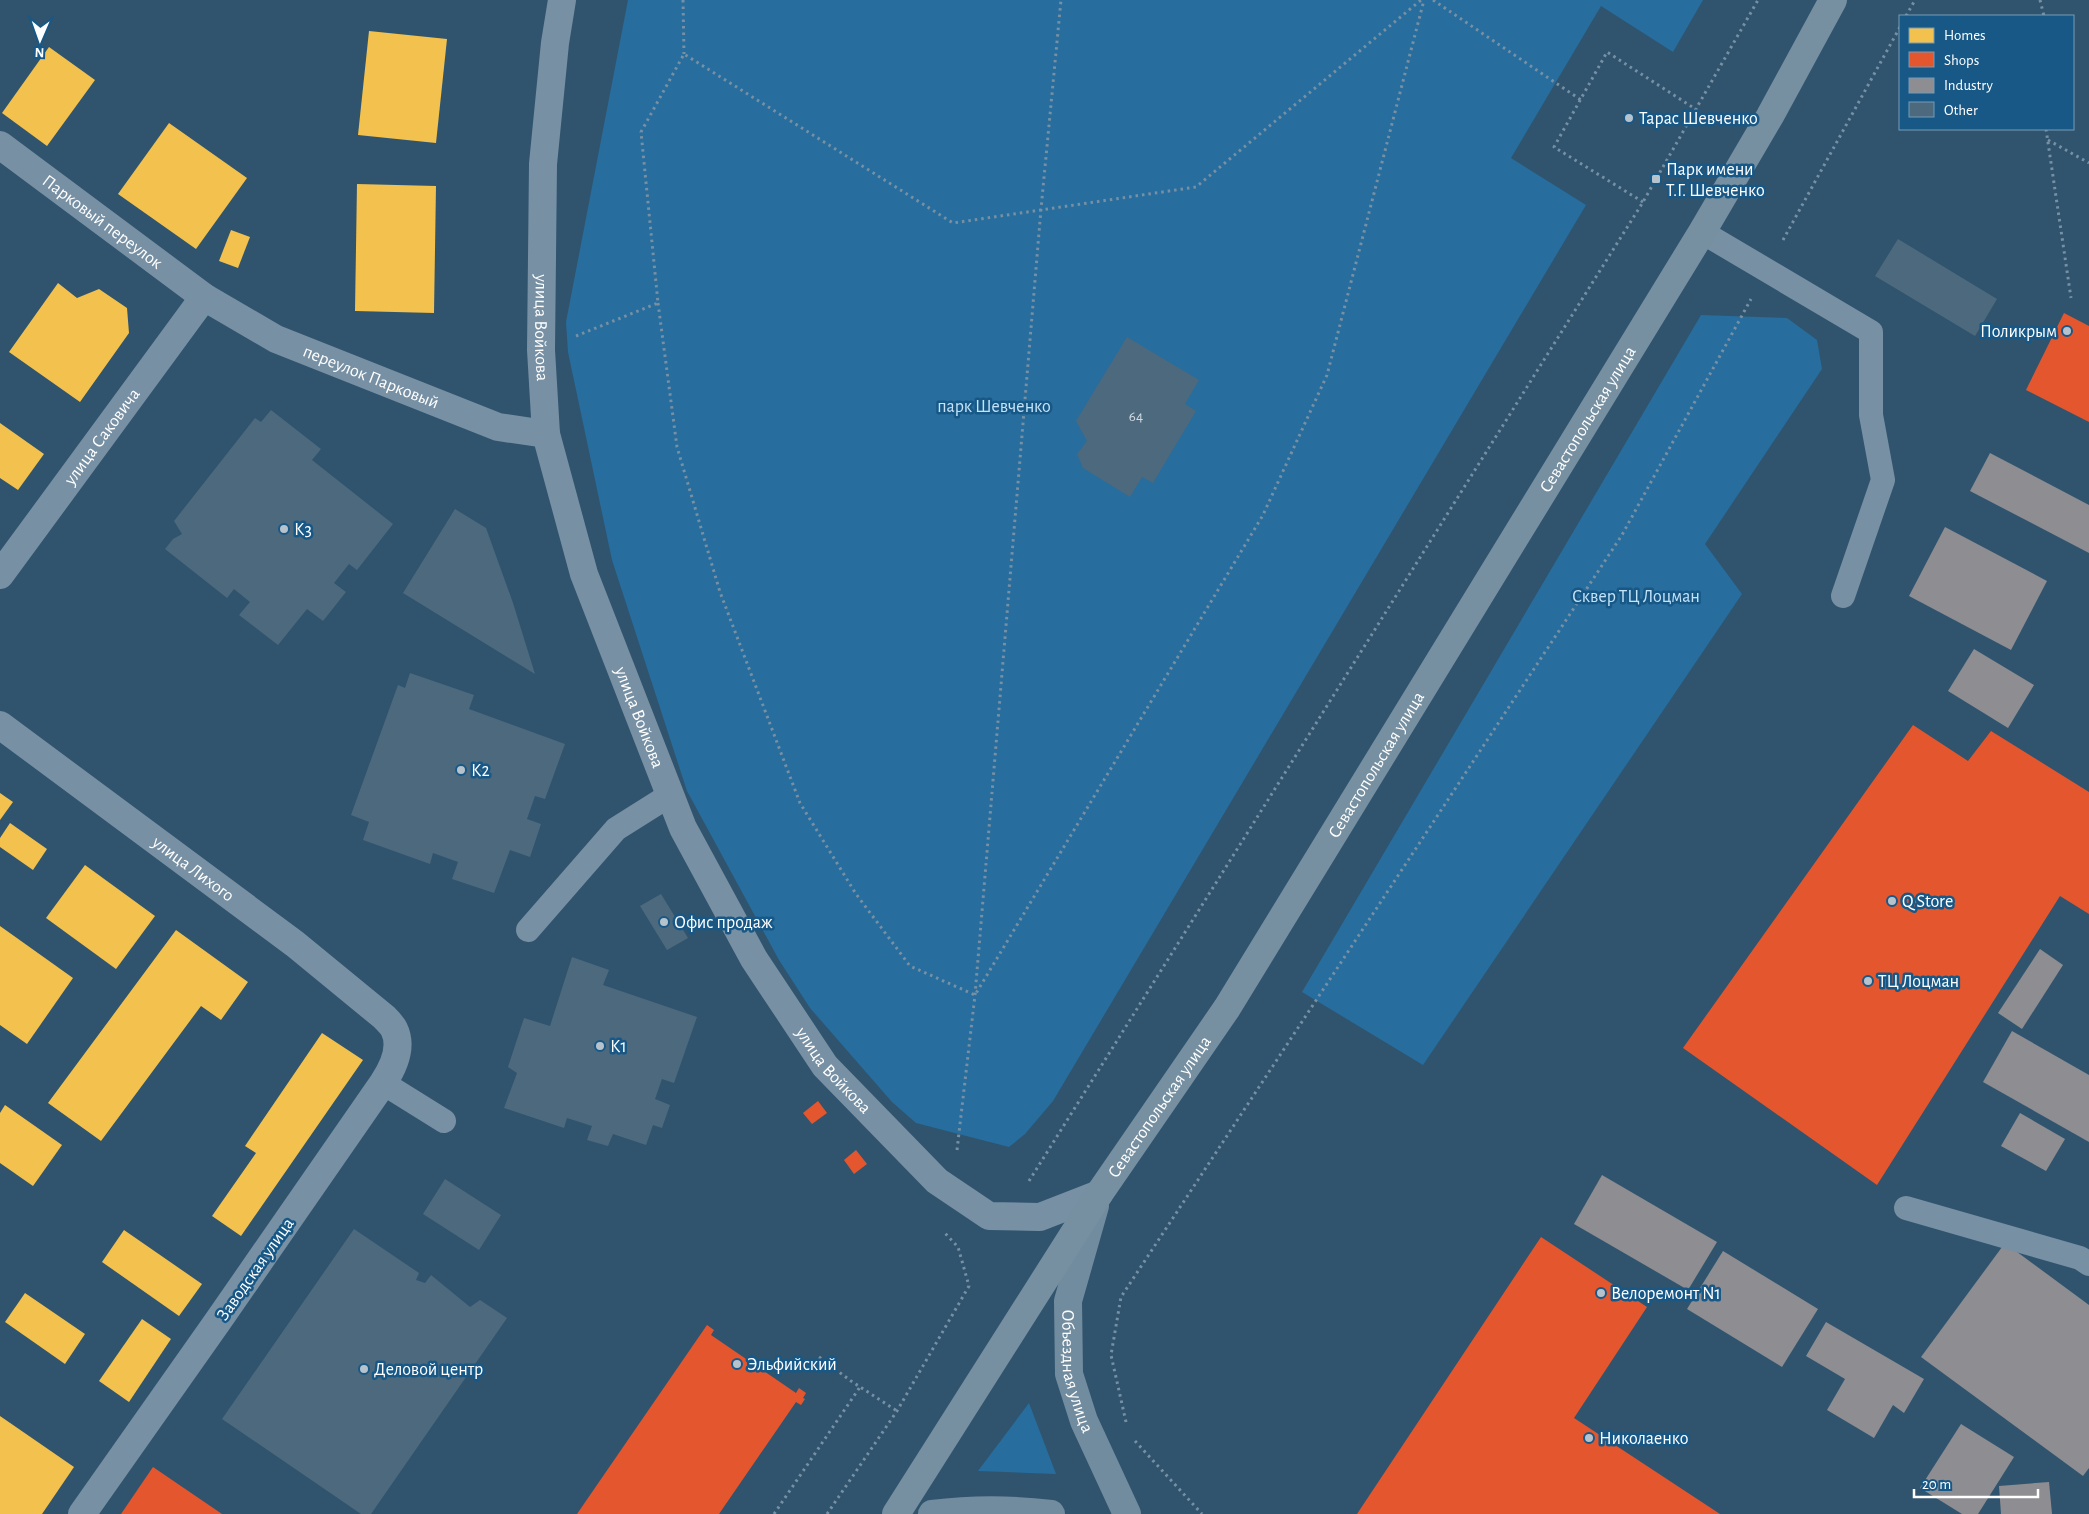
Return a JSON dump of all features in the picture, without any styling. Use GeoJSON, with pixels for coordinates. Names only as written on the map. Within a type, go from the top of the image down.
{"type":"FeatureCollection","features":[{"type":"Feature","properties":{"kind":"main road","name":"Севастопольская улица"},"geometry":{"type":"LineString","coordinates":[[896,1514],[1099,1194],[1227,1008],[1702,232],[1770,116],[1833,0]]}},
{"type":"Feature","properties":{"kind":"main road","name":"Объездная улица"},"geometry":{"type":"LineString","coordinates":[[1099,1194],[1068,1301],[1069,1374],[1084,1421],[1127,1514]]}},
{"type":"Feature","properties":{"kind":"main road"},"geometry":{"type":"LineString","coordinates":[[932,1514],[959,1510],[1015,1510],[1051,1514]]}},
{"type":"Feature","properties":{"kind":"street","name":"улица Войкова"},"geometry":{"type":"LineString","coordinates":[[562,0],[544,164],[541,350],[546,434],[584,574],[683,828],[754,960],[820,1058],[937,1181],[989,1216],[1040,1217],[1099,1194]]}},
{"type":"Feature","properties":{"kind":"street","name":"Парковый переулок"},"geometry":{"type":"LineString","coordinates":[[0,145],[204,297]]}},
{"type":"Feature","properties":{"kind":"street","name":"переулок Парковый"},"geometry":{"type":"LineString","coordinates":[[204,297],[276,339],[498,427],[546,434]]}},
{"type":"Feature","properties":{"kind":"street","name":"улица Саковича"},"geometry":{"type":"LineString","coordinates":[[0,575],[204,297]]}},
{"type":"Feature","properties":{"kind":"street","name":"улица Лихого"},"geometry":{"type":"LineString","coordinates":[[0,725],[295,944],[384,1017]]}},
{"type":"Feature","properties":{"kind":"street","name":"Заводская улица"},"geometry":{"type":"LineString","coordinates":[[82,1514],[218,1322],[392,1069],[398,1049],[394,1030],[384,1017]]}},
{"type":"Feature","properties":{"kind":"lane"},"geometry":{"type":"LineString","coordinates":[[1702,232],[1871,332],[1871,415],[1884,480],[1843,596]]}},
{"type":"Feature","properties":{"kind":"lane"},"geometry":{"type":"LineString","coordinates":[[528,930],[616,829],[670,795]]}},
{"type":"Feature","properties":{"kind":"lane"},"geometry":{"type":"LineString","coordinates":[[383,1083],[444,1121]]}},
{"type":"Feature","properties":{"kind":"lane"},"geometry":{"type":"LineString","coordinates":[[1906,1208],[2080,1258],[2089,1264]]}},
{"type":"Feature","properties":{"kind":"path"},"geometry":{"type":"LineString","coordinates":[[683,0],[684,54],[641,132],[658,303],[677,447],[720,592],[800,803],[856,894],[910,966],[974,995]]}},
{"type":"Feature","properties":{"kind":"path"},"geometry":{"type":"LineString","coordinates":[[956,1154],[974,995],[1041,209],[1061,0]]}},
{"type":"Feature","properties":{"kind":"path"},"geometry":{"type":"LineString","coordinates":[[684,54],[953,223],[1196,187],[1422,0]]}},
{"type":"Feature","properties":{"kind":"path"},"geometry":{"type":"LineString","coordinates":[[974,995],[1263,515],[1327,375],[1422,0]]}},
{"type":"Feature","properties":{"kind":"path"},"geometry":{"type":"LineString","coordinates":[[1433,0],[1581,100]]}},
{"type":"Feature","properties":{"kind":"path"},"geometry":{"type":"LineString","coordinates":[[1028,1183],[1643,202],[1758,0]]}},
{"type":"Feature","properties":{"kind":"path"},"geometry":{"type":"LineString","coordinates":[[1907,15],[1915,0]]}},
{"type":"Feature","properties":{"kind":"path"},"geometry":{"type":"LineString","coordinates":[[2040,0],[2044,15]]}},
{"type":"Feature","properties":{"kind":"path"},"geometry":{"type":"LineString","coordinates":[[1127,1426],[1111,1355],[1121,1296],[1622,535],[1899,29]]}},
{"type":"Feature","properties":{"kind":"path"},"geometry":{"type":"LineString","coordinates":[[1643,202],[1554,147],[1608,52],[1697,110]]}},
{"type":"Feature","properties":{"kind":"path"},"geometry":{"type":"LineString","coordinates":[[2046,130],[2071,298]]}},
{"type":"Feature","properties":{"kind":"path"},"geometry":{"type":"LineString","coordinates":[[2047,140],[2089,163]]}},
{"type":"Feature","properties":{"kind":"path"},"geometry":{"type":"LineString","coordinates":[[541,350],[658,303]]}},
{"type":"Feature","properties":{"kind":"path"},"geometry":{"type":"LineString","coordinates":[[827,1514],[897,1411],[969,1286]]}},
{"type":"Feature","properties":{"kind":"path"},"geometry":{"type":"LineString","coordinates":[[819,1357],[897,1411]]}},
{"type":"Feature","properties":{"kind":"path"},"geometry":{"type":"LineString","coordinates":[[774,1514],[860,1387]]}},
{"type":"Feature","properties":{"kind":"path"},"geometry":{"type":"LineString","coordinates":[[1129,1434],[1202,1514]]}},
{"type":"Feature","properties":{"kind":"green space","name":"парк Шевченко"},"geometry":{"type":"Polygon","coordinates":[[[628,0],[1703,0],[1673,52],[1601,6],[1511,158],[1586,205],[1053,1101],[1025,1134],[1009,1147],[916,1123],[892,1102],[810,1008],[779,960],[687,791],[612,560],[568,352],[566,322],[628,0]]]}},
{"type":"Feature","properties":{"kind":"green space","name":"Сквер ТЦ Лоцман"},"geometry":{"type":"Polygon","coordinates":[[[1701,315],[1787,318],[1817,340],[1822,369],[1705,544],[1742,594],[1423,1065],[1302,992],[1701,315]]]}},
{"type":"Feature","properties":{"kind":"green space"},"geometry":{"type":"Polygon","coordinates":[[[1029,1403],[1056,1474],[978,1471],[1029,1403]]]}},
{"type":"Feature","properties":{"kind":"building: Homes"},"geometry":{"type":"Polygon","coordinates":[[[369,31],[447,39],[436,143],[358,135],[369,31]]]}},
{"type":"Feature","properties":{"kind":"building: Homes"},"geometry":{"type":"Polygon","coordinates":[[[49,47],[95,80],[47,146],[2,113],[49,47]]]}},
{"type":"Feature","properties":{"kind":"building: Homes"},"geometry":{"type":"Polygon","coordinates":[[[169,123],[247,178],[196,249],[118,194],[169,123]]]}},
{"type":"Feature","properties":{"kind":"building: Homes"},"geometry":{"type":"Polygon","coordinates":[[[357,184],[436,186],[434,313],[355,311],[357,184]]]}},
{"type":"Feature","properties":{"kind":"building: Homes"},"geometry":{"type":"Polygon","coordinates":[[[231,230],[250,237],[238,268],[219,261],[231,230]]]}},
{"type":"Feature","properties":{"kind":"building: Homes"},"geometry":{"type":"Polygon","coordinates":[[[58,283],[77,298],[99,289],[127,308],[129,333],[80,402],[9,352],[58,283]]]}},
{"type":"Feature","properties":{"kind":"building: Homes"},"geometry":{"type":"Polygon","coordinates":[[[0,423],[44,454],[18,490],[0,478],[0,423]]]}},
{"type":"Feature","properties":{"kind":"building: Homes"},"geometry":{"type":"Polygon","coordinates":[[[0,793],[13,802],[0,820],[0,793]]]}},
{"type":"Feature","properties":{"kind":"building: Homes"},"geometry":{"type":"Polygon","coordinates":[[[10,823],[47,849],[33,870],[0,847],[0,838],[10,823]]]}},
{"type":"Feature","properties":{"kind":"building: Homes"},"geometry":{"type":"Polygon","coordinates":[[[85,865],[155,916],[116,969],[46,918],[85,865]]]}},
{"type":"Feature","properties":{"kind":"building: Homes"},"geometry":{"type":"Polygon","coordinates":[[[0,926],[73,978],[27,1044],[0,1025],[0,926]]]}},
{"type":"Feature","properties":{"kind":"building: Homes"},"geometry":{"type":"Polygon","coordinates":[[[176,930],[248,982],[221,1020],[201,1006],[101,1141],[48,1103],[176,930]]]}},
{"type":"Feature","properties":{"kind":"building: Homes"},"geometry":{"type":"Polygon","coordinates":[[[322,1033],[363,1060],[241,1236],[212,1216],[256,1153],[245,1146],[322,1033]]]}},
{"type":"Feature","properties":{"kind":"building: Homes"},"geometry":{"type":"Polygon","coordinates":[[[5,1105],[62,1145],[33,1186],[0,1163],[0,1113],[5,1105]]]}},
{"type":"Feature","properties":{"kind":"building: Homes"},"geometry":{"type":"Polygon","coordinates":[[[124,1230],[202,1284],[179,1316],[102,1262],[124,1230]]]}},
{"type":"Feature","properties":{"kind":"building: Homes"},"geometry":{"type":"Polygon","coordinates":[[[25,1293],[85,1334],[65,1364],[5,1322],[25,1293]]]}},
{"type":"Feature","properties":{"kind":"building: Homes"},"geometry":{"type":"Polygon","coordinates":[[[142,1319],[171,1339],[129,1402],[99,1381],[142,1319]]]}},
{"type":"Feature","properties":{"kind":"building: Homes"},"geometry":{"type":"Polygon","coordinates":[[[0,1416],[74,1467],[42,1514],[0,1514],[0,1416]]]}},
{"type":"Feature","properties":{"kind":"building: Shops"},"geometry":{"type":"Polygon","coordinates":[[[2064,313],[2089,326],[2089,422],[2026,390],[2064,313]]]}},
{"type":"Feature","properties":{"kind":"building: Shops","name":"ТЦ Лоцман"},"geometry":{"type":"Polygon","coordinates":[[[1913,725],[1968,761],[1991,731],[2089,792],[2089,914],[2060,896],[1877,1185],[1683,1048],[1913,725]]]}},
{"type":"Feature","properties":{"kind":"building: Shops"},"geometry":{"type":"Polygon","coordinates":[[[818,1101],[827,1113],[812,1124],[803,1113],[818,1101]]]}},
{"type":"Feature","properties":{"kind":"building: Shops"},"geometry":{"type":"Polygon","coordinates":[[[856,1150],[867,1164],[854,1174],[844,1160],[856,1150]]]}},
{"type":"Feature","properties":{"kind":"building: Shops"},"geometry":{"type":"Polygon","coordinates":[[[1541,1237],[1647,1307],[1574,1418],[1720,1514],[1357,1514],[1541,1237]]]}},
{"type":"Feature","properties":{"kind":"building: Shops"},"geometry":{"type":"Polygon","coordinates":[[[707,1325],[714,1330],[711,1335],[796,1393],[799,1388],[806,1393],[801,1405],[796,1402],[719,1514],[577,1514],[707,1325]]]}},
{"type":"Feature","properties":{"kind":"building: Shops"},"geometry":{"type":"Polygon","coordinates":[[[153,1467],[222,1514],[121,1514],[153,1467]]]}},
{"type":"Feature","properties":{"kind":"building: Industry"},"geometry":{"type":"Polygon","coordinates":[[[1990,453],[2089,505],[2089,553],[1970,491],[1990,453]]]}},
{"type":"Feature","properties":{"kind":"building: Industry"},"geometry":{"type":"Polygon","coordinates":[[[1945,527],[2047,581],[2011,650],[1909,596],[1945,527]]]}},
{"type":"Feature","properties":{"kind":"building: Industry"},"geometry":{"type":"Polygon","coordinates":[[[1974,649],[2034,685],[2008,728],[1948,691],[1974,649]]]}},
{"type":"Feature","properties":{"kind":"building: Industry"},"geometry":{"type":"Polygon","coordinates":[[[2040,949],[2063,965],[2022,1029],[1998,1013],[2040,949]]]}},
{"type":"Feature","properties":{"kind":"building: Industry"},"geometry":{"type":"Polygon","coordinates":[[[2012,1031],[2089,1075],[2089,1142],[1983,1082],[2012,1031]]]}},
{"type":"Feature","properties":{"kind":"building: Industry"},"geometry":{"type":"Polygon","coordinates":[[[2020,1113],[2065,1139],[2046,1171],[2001,1146],[2020,1113]]]}},
{"type":"Feature","properties":{"kind":"building: Industry"},"geometry":{"type":"Polygon","coordinates":[[[1602,1175],[1717,1242],[1688,1290],[1574,1224],[1602,1175]]]}},
{"type":"Feature","properties":{"kind":"building: Industry"},"geometry":{"type":"Polygon","coordinates":[[[2005,1243],[2089,1305],[2089,1468],[2083,1476],[1921,1357],[2005,1243]]]}},
{"type":"Feature","properties":{"kind":"building: Industry"},"geometry":{"type":"Polygon","coordinates":[[[1723,1251],[1818,1309],[1782,1367],[1687,1309],[1723,1251]]]}},
{"type":"Feature","properties":{"kind":"building: Industry"},"geometry":{"type":"Polygon","coordinates":[[[1826,1322],[1924,1379],[1904,1413],[1893,1405],[1874,1438],[1827,1410],[1845,1379],[1806,1356],[1826,1322]]]}},
{"type":"Feature","properties":{"kind":"building: Industry"},"geometry":{"type":"Polygon","coordinates":[[[1961,1424],[2014,1457],[1978,1514],[1962,1514],[1920,1488],[1961,1424]]]}},
{"type":"Feature","properties":{"kind":"building: Industry"},"geometry":{"type":"Polygon","coordinates":[[[2049,1482],[2052,1514],[2001,1514],[1999,1486],[2049,1482]]]}},
{"type":"Feature","properties":{"kind":"building: Other"},"geometry":{"type":"Polygon","coordinates":[[[1898,239],[1997,299],[1975,336],[1875,276],[1898,239]]]}},
{"type":"Feature","properties":{"kind":"building: Other"},"geometry":{"type":"Polygon","coordinates":[[[1127,337],[1199,380],[1185,404],[1196,411],[1153,483],[1142,477],[1130,497],[1083,468],[1077,454],[1087,441],[1076,421],[1127,337]]]}},
{"type":"Feature","properties":{"kind":"building: Other","name":"К3"},"geometry":{"type":"Polygon","coordinates":[[[271,410],[321,449],[312,460],[393,524],[357,570],[349,564],[334,583],[346,592],[323,621],[307,609],[278,645],[239,615],[250,602],[234,589],[227,598],[165,549],[173,539],[182,534],[174,521],[255,418],[261,422],[271,410]]]}},
{"type":"Feature","properties":{"kind":"building: Other"},"geometry":{"type":"Polygon","coordinates":[[[455,509],[486,528],[513,603],[535,674],[403,593],[455,509]]]}},
{"type":"Feature","properties":{"kind":"building: Other","name":"К2"},"geometry":{"type":"Polygon","coordinates":[[[410,673],[474,695],[469,709],[565,744],[545,799],[535,796],[527,819],[541,824],[530,857],[510,850],[494,893],[452,879],[458,862],[433,853],[430,864],[363,840],[369,822],[351,815],[398,685],[405,688],[410,673]]]}},
{"type":"Feature","properties":{"kind":"building: Other","name":"Офис продаж"},"geometry":{"type":"Polygon","coordinates":[[[661,894],[688,938],[667,950],[640,906],[661,894]]]}},
{"type":"Feature","properties":{"kind":"building: Other","name":"К1"},"geometry":{"type":"Polygon","coordinates":[[[572,957],[609,970],[603,985],[697,1017],[674,1083],[662,1079],[655,1099],[670,1105],[662,1128],[653,1125],[646,1145],[613,1134],[608,1146],[587,1140],[592,1126],[567,1118],[564,1128],[504,1108],[517,1073],[508,1067],[524,1018],[550,1026],[572,957]]]}},
{"type":"Feature","properties":{"kind":"building: Other"},"geometry":{"type":"Polygon","coordinates":[[[445,1179],[501,1215],[479,1250],[423,1214],[445,1179]]]}},
{"type":"Feature","properties":{"kind":"building: Other","name":"Деловой центр"},"geometry":{"type":"Polygon","coordinates":[[[354,1229],[419,1273],[416,1280],[425,1283],[431,1275],[470,1307],[480,1300],[507,1318],[371,1514],[361,1514],[222,1419],[354,1229]]]}},
{"type":"Feature","properties":{"kind":"place","name":"Тарас Шевченко"},"geometry":{"type":"Point","coordinates":[1629,118]}},
{"type":"Feature","properties":{"kind":"place","name":"Парк имени Т.Г. Шевченко"},"geometry":{"type":"Point","coordinates":[1656,179]}},
{"type":"Feature","properties":{"kind":"place","name":"Поликрым"},"geometry":{"type":"Point","coordinates":[2067,331]}},
{"type":"Feature","properties":{"kind":"place","name":"К3"},"geometry":{"type":"Point","coordinates":[284,529]}},
{"type":"Feature","properties":{"kind":"place","name":"К2"},"geometry":{"type":"Point","coordinates":[461,770]}},
{"type":"Feature","properties":{"kind":"place","name":"Q Store"},"geometry":{"type":"Point","coordinates":[1892,901]}},
{"type":"Feature","properties":{"kind":"place","name":"Офис продаж"},"geometry":{"type":"Point","coordinates":[664,922]}},
{"type":"Feature","properties":{"kind":"place","name":"ТЦ Лоцман"},"geometry":{"type":"Point","coordinates":[1868,981]}},
{"type":"Feature","properties":{"kind":"place","name":"К1"},"geometry":{"type":"Point","coordinates":[600,1046]}},
{"type":"Feature","properties":{"kind":"place","name":"Велоремонт N1"},"geometry":{"type":"Point","coordinates":[1601,1293]}},
{"type":"Feature","properties":{"kind":"place","name":"Эльфийский"},"geometry":{"type":"Point","coordinates":[737,1364]}},
{"type":"Feature","properties":{"kind":"place","name":"Деловой центр"},"geometry":{"type":"Point","coordinates":[364,1369]}},
{"type":"Feature","properties":{"kind":"place","name":"Николаенко"},"geometry":{"type":"Point","coordinates":[1589,1438]}}]}
